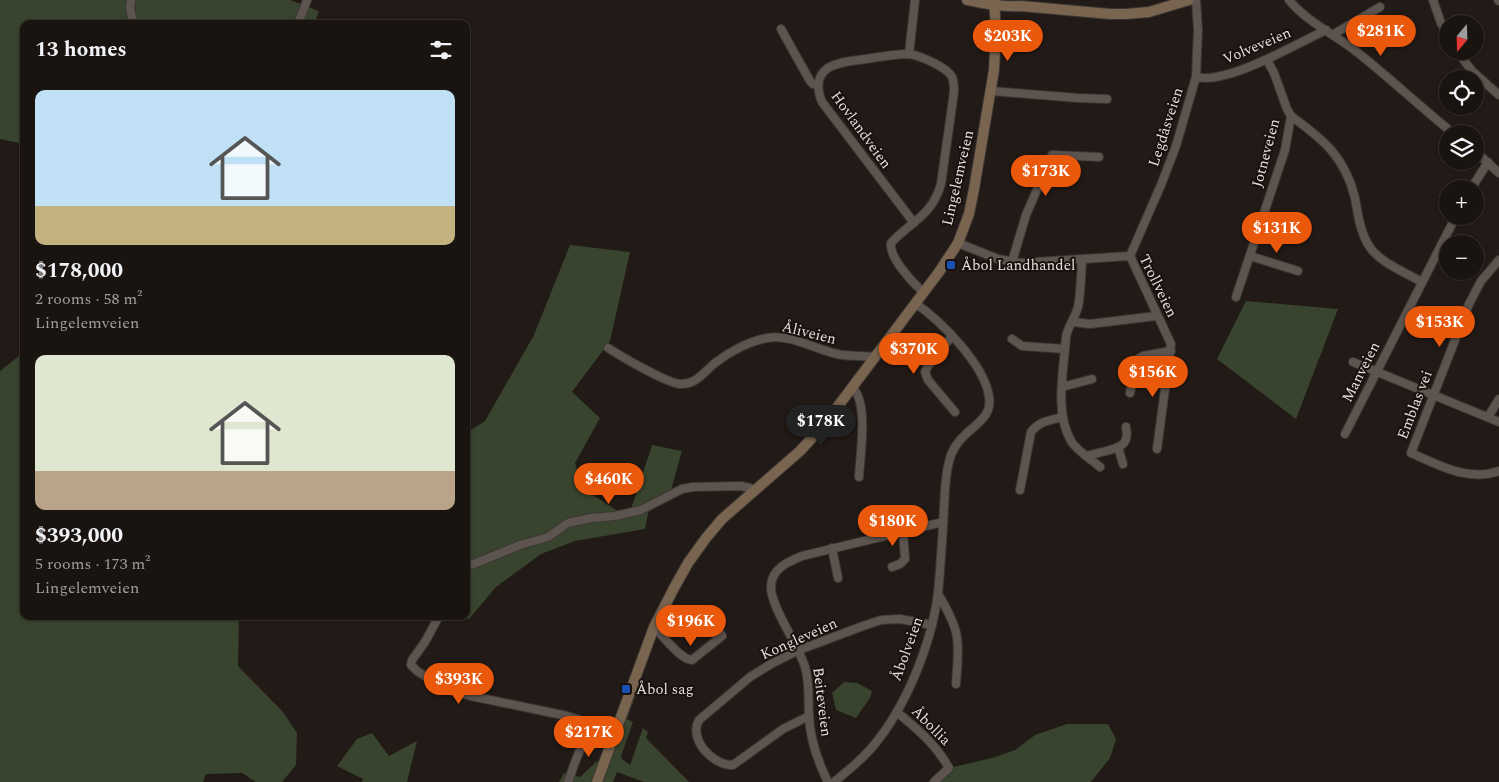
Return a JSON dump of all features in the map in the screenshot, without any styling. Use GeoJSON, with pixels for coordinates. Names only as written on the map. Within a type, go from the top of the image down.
{"type":"FeatureCollection","features":[{"type":"Feature","properties":{"kind":"main road"},"geometry":{"type":"LineString","coordinates":[[967,0],[1009,2],[1021,6],[1058,5],[1110,14],[1149,12],[1189,0]]}},
{"type":"Feature","properties":{"kind":"main road","name":"Lingelemveien"},"geometry":{"type":"LineString","coordinates":[[597,782],[654,627],[684,571],[706,538],[722,520],[800,451],[814,436],[916,303],[958,243],[968,214],[974,188],[991,91],[996,53],[996,2]]}},
{"type":"Feature","properties":{"kind":"street"},"geometry":{"type":"LineString","coordinates":[[131,0],[130,9],[133,20]]}},
{"type":"Feature","properties":{"kind":"street"},"geometry":{"type":"LineString","coordinates":[[300,20],[308,0]]}},
{"type":"Feature","properties":{"kind":"street"},"geometry":{"type":"LineString","coordinates":[[909,54],[915,0]]}},
{"type":"Feature","properties":{"kind":"street","name":"Legdåsveien"},"geometry":{"type":"LineString","coordinates":[[1130,256],[1162,185],[1176,146],[1196,77],[1198,51],[1196,0]]}},
{"type":"Feature","properties":{"kind":"street"},"geometry":{"type":"LineString","coordinates":[[1289,0],[1294,6],[1375,67],[1443,125]]}},
{"type":"Feature","properties":{"kind":"street"},"geometry":{"type":"LineString","coordinates":[[1433,0],[1439,17]]}},
{"type":"Feature","properties":{"kind":"street","name":"Volveveien"},"geometry":{"type":"LineString","coordinates":[[1196,77],[1221,76],[1267,60],[1380,7]]}},
{"type":"Feature","properties":{"kind":"street"},"geometry":{"type":"LineString","coordinates":[[781,30],[810,81],[818,85]]}},
{"type":"Feature","properties":{"kind":"street","name":"Hovlandveien"},"geometry":{"type":"LineString","coordinates":[[914,223],[818,95],[819,80],[824,72],[835,64],[909,54],[942,67],[953,78],[954,85],[941,184],[938,193],[928,210],[914,223],[895,239],[891,243],[890,248],[913,282],[923,292]]}},
{"type":"Feature","properties":{"kind":"street","name":"Jotneveien"},"geometry":{"type":"LineString","coordinates":[[1236,297],[1285,150],[1291,116],[1267,60]]}},
{"type":"Feature","properties":{"kind":"street"},"geometry":{"type":"LineString","coordinates":[[1464,60],[1499,95]]}},
{"type":"Feature","properties":{"kind":"street"},"geometry":{"type":"LineString","coordinates":[[991,91],[1107,99]]}},
{"type":"Feature","properties":{"kind":"street"},"geometry":{"type":"LineString","coordinates":[[1291,116],[1324,143],[1339,160],[1350,182],[1364,236],[1369,246],[1388,263],[1422,282]]}},
{"type":"Feature","properties":{"kind":"street"},"geometry":{"type":"LineString","coordinates":[[1012,262],[1026,215],[1052,155],[1099,157]]}},
{"type":"Feature","properties":{"kind":"street"},"geometry":{"type":"LineString","coordinates":[[1484,159],[1499,172]]}},
{"type":"Feature","properties":{"kind":"street"},"geometry":{"type":"LineString","coordinates":[[1477,180],[1488,162]]}},
{"type":"Feature","properties":{"kind":"street","name":"Manveien"},"geometry":{"type":"LineString","coordinates":[[1345,434],[1451,225]]}},
{"type":"Feature","properties":{"kind":"street","name":"Trollveien"},"geometry":{"type":"LineString","coordinates":[[958,243],[998,259],[1020,263],[1130,256],[1156,316],[1171,344],[1157,449]]}},
{"type":"Feature","properties":{"kind":"street"},"geometry":{"type":"LineString","coordinates":[[1250,256],[1298,271]]}},
{"type":"Feature","properties":{"kind":"street"},"geometry":{"type":"LineString","coordinates":[[1082,259],[1078,308],[1073,322],[1068,328],[1061,402],[1063,417],[1072,442],[1100,467]]}},
{"type":"Feature","properties":{"kind":"street","name":"Emblas vei"},"geometry":{"type":"LineString","coordinates":[[1499,260],[1476,291],[1411,453],[1458,472],[1477,475],[1499,471]]}},
{"type":"Feature","properties":{"kind":"street","name":"Åbolveien"},"geometry":{"type":"LineString","coordinates":[[834,782],[876,742],[897,712],[916,670],[932,625],[938,594],[945,485],[949,461],[953,450],[960,440],[987,414],[990,403],[983,378],[970,358],[952,336],[916,303]]}},
{"type":"Feature","properties":{"kind":"street"},"geometry":{"type":"LineString","coordinates":[[1073,322],[1090,324],[1156,316]]}},
{"type":"Feature","properties":{"kind":"street"},"geometry":{"type":"LineString","coordinates":[[952,336],[925,372],[928,380],[956,412]]}},
{"type":"Feature","properties":{"kind":"street","name":"Åliveien"},"geometry":{"type":"LineString","coordinates":[[608,348],[669,381],[680,384],[691,384],[731,352],[766,338],[789,339],[839,355],[875,357]]}},
{"type":"Feature","properties":{"kind":"street"},"geometry":{"type":"LineString","coordinates":[[1012,339],[1022,346],[1065,349]]}},
{"type":"Feature","properties":{"kind":"street"},"geometry":{"type":"LineString","coordinates":[[1130,394],[1138,359],[1142,356],[1171,351]]}},
{"type":"Feature","properties":{"kind":"street"},"geometry":{"type":"LineString","coordinates":[[1353,362],[1499,422]]}},
{"type":"Feature","properties":{"kind":"street"},"geometry":{"type":"LineString","coordinates":[[1062,387],[1092,380]]}},
{"type":"Feature","properties":{"kind":"street"},"geometry":{"type":"LineString","coordinates":[[852,387],[856,392],[862,417],[859,477]]}},
{"type":"Feature","properties":{"kind":"street"},"geometry":{"type":"LineString","coordinates":[[1488,417],[1499,399]]}},
{"type":"Feature","properties":{"kind":"street"},"geometry":{"type":"LineString","coordinates":[[1020,490],[1031,432],[1041,423],[1063,417]]}},
{"type":"Feature","properties":{"kind":"street"},"geometry":{"type":"LineString","coordinates":[[1086,456],[1118,447],[1125,442],[1127,436],[1126,427]]}},
{"type":"Feature","properties":{"kind":"street"},"geometry":{"type":"LineString","coordinates":[[1118,447],[1123,464]]}},
{"type":"Feature","properties":{"kind":"street"},"geometry":{"type":"LineString","coordinates":[[470,565],[520,545],[548,537],[568,523],[641,510],[682,488],[741,486],[754,490]]}},
{"type":"Feature","properties":{"kind":"street","name":"Beiteveien"},"geometry":{"type":"LineString","coordinates":[[828,782],[813,742],[809,716],[807,676],[799,650],[774,603],[772,580],[781,566],[802,556],[943,522]]}},
{"type":"Feature","properties":{"kind":"street"},"geometry":{"type":"LineString","coordinates":[[892,567],[900,564],[905,559],[903,532]]}},
{"type":"Feature","properties":{"kind":"street"},"geometry":{"type":"LineString","coordinates":[[832,548],[838,578]]}},
{"type":"Feature","properties":{"kind":"street"},"geometry":{"type":"LineString","coordinates":[[938,594],[957,636],[956,684]]}},
{"type":"Feature","properties":{"kind":"street"},"geometry":{"type":"LineString","coordinates":[[654,627],[682,656],[692,660],[722,636],[705,610]]}},
{"type":"Feature","properties":{"kind":"street","name":"Kongleveien"},"geometry":{"type":"LineString","coordinates":[[809,716],[778,733],[733,766],[727,766],[714,760],[704,750],[695,729],[699,720],[750,677],[799,650],[882,620],[900,619],[932,625]]}},
{"type":"Feature","properties":{"kind":"street"},"geometry":{"type":"LineString","coordinates":[[436,620],[426,642],[412,660],[412,666],[417,671],[440,686],[471,696],[545,710],[580,720],[594,733]]}},
{"type":"Feature","properties":{"kind":"street","name":"Åbollia"},"geometry":{"type":"LineString","coordinates":[[897,712],[930,741],[941,754],[949,768],[934,782]]}},
{"type":"Feature","properties":{"kind":"street"},"geometry":{"type":"LineString","coordinates":[[568,782],[583,743],[589,736],[600,732],[614,735]]}},
{"type":"Feature","properties":{"kind":"green space"},"geometry":{"type":"Polygon","coordinates":[[[0,0],[290,0],[319,11],[316,20],[20,20],[20,143],[0,139],[0,0]]]}},
{"type":"Feature","properties":{"kind":"green space"},"geometry":{"type":"Polygon","coordinates":[[[570,245],[630,252],[610,341],[572,392],[600,418],[575,463],[582,488],[616,510],[630,512],[652,445],[682,451],[668,501],[649,509],[645,529],[575,541],[541,554],[496,587],[470,618],[470,430],[485,421],[534,335],[570,245]]]}},
{"type":"Feature","properties":{"kind":"green space"},"geometry":{"type":"Polygon","coordinates":[[[1246,301],[1338,309],[1296,419],[1217,359],[1246,301]]]}},
{"type":"Feature","properties":{"kind":"green space"},"geometry":{"type":"Polygon","coordinates":[[[20,355],[20,620],[239,620],[238,666],[283,712],[297,733],[296,765],[282,782],[256,782],[242,773],[206,774],[203,782],[0,782],[0,371],[20,355]]]}},
{"type":"Feature","properties":{"kind":"green space"},"geometry":{"type":"Polygon","coordinates":[[[635,677],[641,680],[627,719],[633,722],[621,756],[622,759],[630,765],[643,728],[648,732],[646,738],[689,782],[644,782],[617,772],[613,782],[559,782],[564,773],[580,777],[596,762],[605,760],[635,677]]]}},
{"type":"Feature","properties":{"kind":"green space"},"geometry":{"type":"Polygon","coordinates":[[[844,682],[857,683],[872,691],[870,698],[856,718],[836,710],[832,693],[844,682]]]}},
{"type":"Feature","properties":{"kind":"green space"},"geometry":{"type":"Polygon","coordinates":[[[1067,724],[1108,724],[1116,739],[1110,758],[1091,782],[934,782],[949,768],[992,758],[1015,750],[1035,735],[1067,724]]]}},
{"type":"Feature","properties":{"kind":"green space"},"geometry":{"type":"Polygon","coordinates":[[[372,733],[389,756],[417,741],[407,782],[362,782],[363,779],[337,766],[357,739],[372,733]]]}},
{"type":"Feature","properties":{"kind":"place","name":"Åbol Landhandel"},"geometry":{"type":"Point","coordinates":[951,265]}},
{"type":"Feature","properties":{"kind":"place","name":"Åbol sag"},"geometry":{"type":"Point","coordinates":[626,689]}}]}
